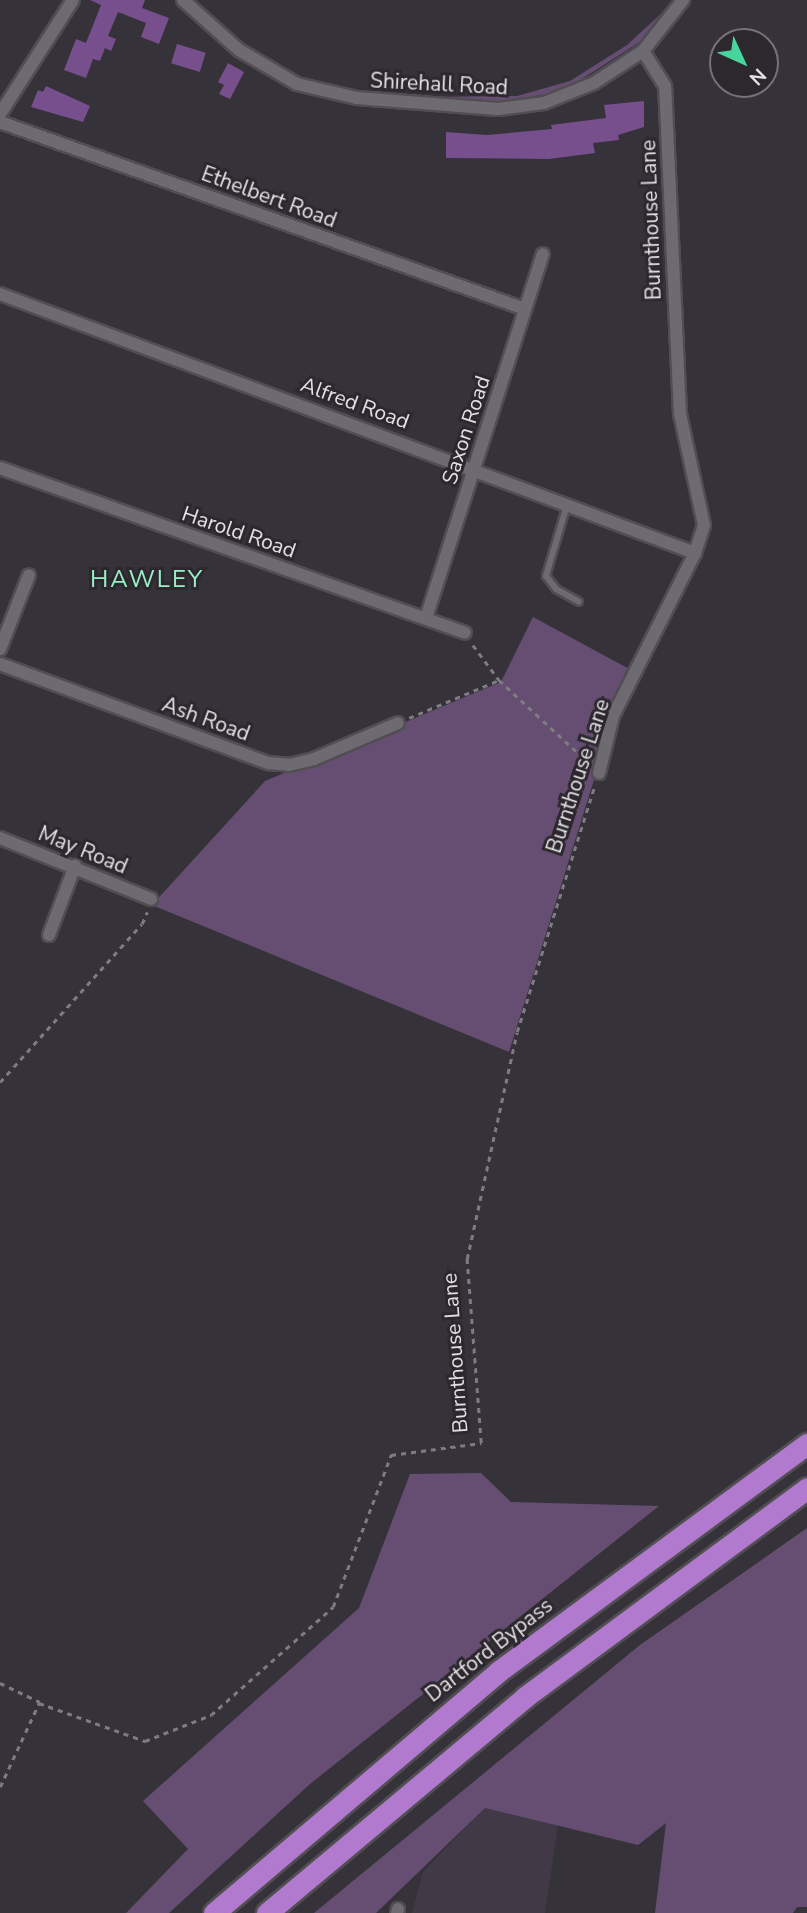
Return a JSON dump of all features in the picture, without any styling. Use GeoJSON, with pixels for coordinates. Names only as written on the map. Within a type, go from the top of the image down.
{"type":"FeatureCollection","features":[{"type":"Feature","properties":{"kind":"highway","name":"Dartford Bypass"},"geometry":{"type":"LineString","coordinates":[[214,1913],[499,1671],[807,1444]]}},
{"type":"Feature","properties":{"kind":"highway"},"geometry":{"type":"LineString","coordinates":[[267,1913],[525,1698],[807,1488]]}},
{"type":"Feature","properties":{"kind":"street"},"geometry":{"type":"LineString","coordinates":[[0,114],[73,0]]}},
{"type":"Feature","properties":{"kind":"street","name":"Shirehall Road"},"geometry":{"type":"LineString","coordinates":[[183,0],[256,62],[297,84],[357,98],[456,108],[521,107],[594,83],[643,51],[683,0]]}},
{"type":"Feature","properties":{"kind":"street","name":"Burnthouse Lane"},"geometry":{"type":"LineString","coordinates":[[599,773],[613,716],[695,554],[704,525],[680,414],[665,86],[643,51]]}},
{"type":"Feature","properties":{"kind":"street","name":"Ethelbert Road"},"geometry":{"type":"LineString","coordinates":[[0,122],[526,309]]}},
{"type":"Feature","properties":{"kind":"street","name":"Saxon Road"},"geometry":{"type":"LineString","coordinates":[[426,618],[543,254]]}},
{"type":"Feature","properties":{"kind":"street","name":"Alfred Road"},"geometry":{"type":"LineString","coordinates":[[0,293],[474,467],[695,554]]}},
{"type":"Feature","properties":{"kind":"street","name":"Harold Road"},"geometry":{"type":"LineString","coordinates":[[0,468],[465,634]]}},
{"type":"Feature","properties":{"kind":"street"},"geometry":{"type":"LineString","coordinates":[[0,649],[29,575]]}},
{"type":"Feature","properties":{"kind":"street","name":"Ash Road"},"geometry":{"type":"LineString","coordinates":[[0,664],[268,763],[289,765],[314,759],[398,723]]}},
{"type":"Feature","properties":{"kind":"street","name":"May Road"},"geometry":{"type":"LineString","coordinates":[[0,838],[152,899]]}},
{"type":"Feature","properties":{"kind":"street"},"geometry":{"type":"LineString","coordinates":[[49,935],[75,866]]}},
{"type":"Feature","properties":{"kind":"lane"},"geometry":{"type":"LineString","coordinates":[[568,504],[546,576],[556,589],[579,601]]}},
{"type":"Feature","properties":{"kind":"path"},"geometry":{"type":"LineString","coordinates":[[465,634],[499,680],[599,773]]}},
{"type":"Feature","properties":{"kind":"path"},"geometry":{"type":"LineString","coordinates":[[398,723],[499,680]]}},
{"type":"Feature","properties":{"kind":"path","name":"Burnthouse Lane"},"geometry":{"type":"LineString","coordinates":[[46,1705],[145,1741],[211,1715],[333,1607],[391,1455],[481,1443],[467,1259],[517,1031],[599,773]]}},
{"type":"Feature","properties":{"kind":"path"},"geometry":{"type":"LineString","coordinates":[[0,1082],[142,925],[152,899]]}},
{"type":"Feature","properties":{"kind":"path"},"geometry":{"type":"LineString","coordinates":[[0,1683],[46,1705]]}},
{"type":"Feature","properties":{"kind":"path"},"geometry":{"type":"LineString","coordinates":[[0,1787],[39,1703],[46,1705]]}},
{"type":"Feature","properties":{"kind":"shaded area"},"geometry":{"type":"Polygon","coordinates":[[[676,0],[649,36],[563,91],[495,103],[429,97],[517,96],[570,81],[627,45],[676,0]]]}},
{"type":"Feature","properties":{"kind":"shaded area"},"geometry":{"type":"Polygon","coordinates":[[[533,617],[633,671],[598,767],[509,1052],[152,905],[265,781],[501,682],[533,617]]]}},
{"type":"Feature","properties":{"kind":"shaded area"},"geometry":{"type":"Polygon","coordinates":[[[481,1473],[511,1502],[659,1506],[310,1784],[169,1913],[126,1913],[188,1849],[143,1801],[359,1608],[410,1474],[481,1473]]]}},
{"type":"Feature","properties":{"kind":"shaded area"},"geometry":{"type":"Polygon","coordinates":[[[807,1528],[807,1907],[797,1907],[793,1913],[655,1913],[666,1823],[638,1845],[485,1808],[376,1913],[314,1913],[640,1645],[807,1528]]]}},
{"type":"Feature","properties":{"kind":"shaded area"},"geometry":{"type":"Polygon","coordinates":[[[485,1807],[558,1825],[545,1913],[412,1913],[423,1872],[485,1807]]]}},
{"type":"Feature","properties":{"kind":"building"},"geometry":{"type":"Polygon","coordinates":[[[90,0],[145,0],[142,8],[169,18],[159,44],[141,37],[146,23],[118,12],[108,36],[116,39],[111,51],[105,48],[100,61],[93,59],[86,78],[64,70],[76,39],[86,43],[101,5],[90,0]]]}},
{"type":"Feature","properties":{"kind":"building"},"geometry":{"type":"Polygon","coordinates":[[[177,44],[206,53],[200,72],[171,63],[177,44]]]}},
{"type":"Feature","properties":{"kind":"building"},"geometry":{"type":"Polygon","coordinates":[[[228,63],[244,72],[230,99],[219,94],[224,85],[218,82],[228,63]]]}},
{"type":"Feature","properties":{"kind":"building"},"geometry":{"type":"Polygon","coordinates":[[[46,86],[90,106],[83,122],[31,107],[38,90],[43,92],[46,86]]]}},
{"type":"Feature","properties":{"kind":"building"},"geometry":{"type":"Polygon","coordinates":[[[644,101],[644,127],[618,135],[619,140],[593,143],[595,153],[549,159],[446,158],[446,132],[487,135],[552,129],[551,125],[606,118],[604,105],[644,101]]]}},
{"type":"Feature","properties":{"kind":"district","name":"HAWLEY"},"geometry":{"type":"Point","coordinates":[147,580]}}]}
